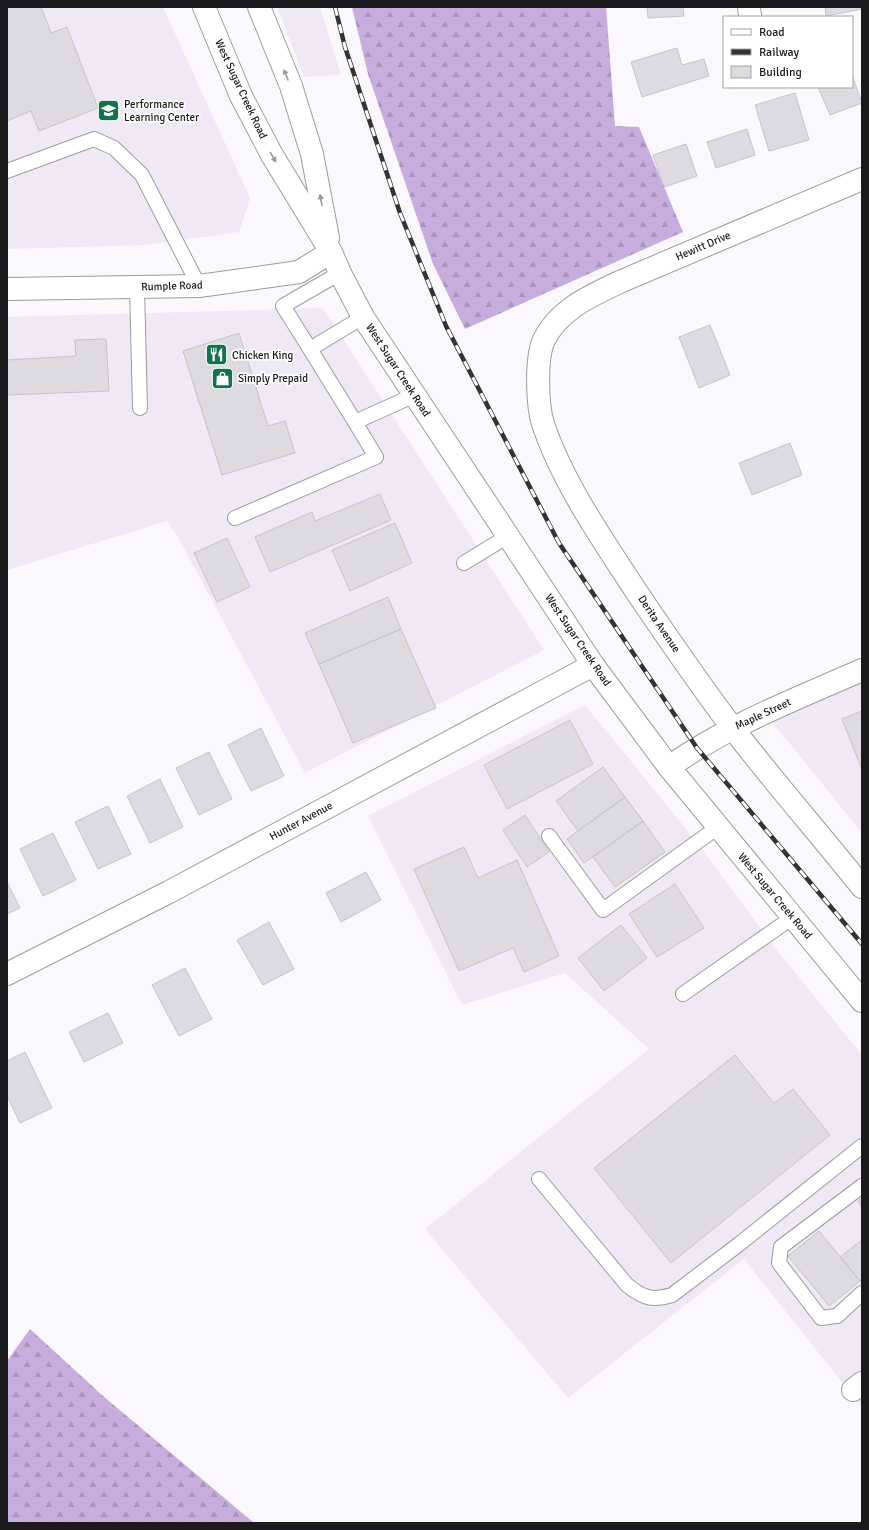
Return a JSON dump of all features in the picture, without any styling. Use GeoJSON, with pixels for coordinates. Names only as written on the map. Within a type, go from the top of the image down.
{"type":"FeatureCollection","features":[{"type":"Feature","properties":{"kind":"street","name":"West Sugar Creek Road"},"geometry":{"type":"LineString","coordinates":[[204,7],[245,103],[272,155],[331,252],[340,273],[363,317],[593,665],[669,767],[862,1001]]}},
{"type":"Feature","properties":{"kind":"street","name":"West Sugar Creek Road"},"geometry":{"type":"LineString","coordinates":[[259,7],[290,86],[312,154],[331,252]]}},
{"type":"Feature","properties":{"kind":"street","name":"Hewitt Drive"},"geometry":{"type":"LineString","coordinates":[[551,327],[568,310],[593,295],[622,281],[862,179]]}},
{"type":"Feature","properties":{"kind":"street","name":"Rumple Road"},"geometry":{"type":"LineString","coordinates":[[7,289],[199,286],[299,272],[331,252]]}},
{"type":"Feature","properties":{"kind":"street","name":"Derita Avenue"},"geometry":{"type":"LineString","coordinates":[[551,327],[541,350],[538,391],[542,421],[552,448],[570,484],[616,561],[676,649],[733,728],[862,886]]}},
{"type":"Feature","properties":{"kind":"street","name":"Hunter Avenue"},"geometry":{"type":"LineString","coordinates":[[7,974],[169,892],[593,665]]}},
{"type":"Feature","properties":{"kind":"street","name":"Maple Street"},"geometry":{"type":"LineString","coordinates":[[669,767],[697,748],[733,728],[862,670]]}},
{"type":"Feature","properties":{"kind":"lane"},"geometry":{"type":"LineString","coordinates":[[7,171],[94,139],[114,148],[142,175],[199,286]]}},
{"type":"Feature","properties":{"kind":"lane"},"geometry":{"type":"LineString","coordinates":[[235,518],[376,457],[283,306],[340,273]]}},
{"type":"Feature","properties":{"kind":"lane"},"geometry":{"type":"LineString","coordinates":[[137,287],[140,408]]}},
{"type":"Feature","properties":{"kind":"lane"},"geometry":{"type":"LineString","coordinates":[[310,349],[363,317]]}},
{"type":"Feature","properties":{"kind":"lane"},"geometry":{"type":"LineString","coordinates":[[355,422],[415,395]]}},
{"type":"Feature","properties":{"kind":"lane"},"geometry":{"type":"LineString","coordinates":[[464,563],[508,536]]}},
{"type":"Feature","properties":{"kind":"lane"},"geometry":{"type":"LineString","coordinates":[[549,836],[603,910],[718,827]]}},
{"type":"Feature","properties":{"kind":"lane"},"geometry":{"type":"LineString","coordinates":[[683,994],[793,917]]}},
{"type":"Feature","properties":{"kind":"lane"},"geometry":{"type":"LineString","coordinates":[[539,1179],[627,1285],[639,1294],[651,1298],[662,1299],[672,1295],[738,1245],[862,1146]]}},
{"type":"Feature","properties":{"kind":"lane"},"geometry":{"type":"LineString","coordinates":[[861,1296],[836,1316],[821,1318],[779,1263],[781,1247],[862,1186]]}},
{"type":"Feature","properties":{"kind":"shaded area","name":"Performance Learning Center"},"geometry":{"type":"Polygon","coordinates":[[[7,7],[163,7],[250,198],[239,232],[145,245],[7,249],[7,7]]]}},
{"type":"Feature","properties":{"kind":"shaded area"},"geometry":{"type":"Polygon","coordinates":[[[277,7],[320,7],[341,75],[304,77],[277,7]]]}},
{"type":"Feature","properties":{"kind":"shaded area"},"geometry":{"type":"Polygon","coordinates":[[[323,308],[544,650],[305,773],[179,539],[167,521],[7,570],[7,317],[323,308]]]}},
{"type":"Feature","properties":{"kind":"shaded area"},"geometry":{"type":"Polygon","coordinates":[[[862,680],[862,833],[770,719],[862,680]]]}},
{"type":"Feature","properties":{"kind":"shaded area"},"geometry":{"type":"Polygon","coordinates":[[[585,705],[696,841],[775,948],[862,1055],[862,1407],[744,1259],[568,1398],[425,1229],[649,1049],[565,973],[462,1005],[368,816],[585,705]]]}},
{"type":"Feature","properties":{"kind":"green space"},"geometry":{"type":"Polygon","coordinates":[[[352,7],[606,7],[615,126],[639,127],[683,232],[465,329],[433,264],[368,74],[352,7]]]}},
{"type":"Feature","properties":{"kind":"green space"},"geometry":{"type":"Polygon","coordinates":[[[30,1329],[103,1396],[253,1523],[7,1523],[7,1361],[30,1329]]]}},
{"type":"Feature","properties":{"kind":"building"},"geometry":{"type":"Polygon","coordinates":[[[7,7],[41,7],[51,33],[67,27],[98,108],[39,131],[31,111],[7,121],[7,7]]]}},
{"type":"Feature","properties":{"kind":"building"},"geometry":{"type":"Polygon","coordinates":[[[647,7],[683,7],[684,16],[648,18],[647,7]]]}},
{"type":"Feature","properties":{"kind":"building"},"geometry":{"type":"Polygon","coordinates":[[[825,7],[862,7],[862,9],[826,16],[825,7]]]}},
{"type":"Feature","properties":{"kind":"building"},"geometry":{"type":"Polygon","coordinates":[[[677,48],[682,65],[704,59],[709,76],[642,97],[631,62],[677,48]]]}},
{"type":"Feature","properties":{"kind":"building"},"geometry":{"type":"Polygon","coordinates":[[[853,78],[862,103],[830,115],[818,88],[853,88],[853,78]]]}},
{"type":"Feature","properties":{"kind":"building"},"geometry":{"type":"Polygon","coordinates":[[[795,93],[809,140],[769,151],[755,105],[795,93]]]}},
{"type":"Feature","properties":{"kind":"building"},"geometry":{"type":"Polygon","coordinates":[[[747,129],[755,155],[716,168],[707,142],[747,129]]]}},
{"type":"Feature","properties":{"kind":"building"},"geometry":{"type":"Polygon","coordinates":[[[686,144],[697,176],[664,187],[653,155],[686,144]]]}},
{"type":"Feature","properties":{"kind":"building"},"geometry":{"type":"Polygon","coordinates":[[[710,325],[730,375],[699,388],[679,337],[710,325]]]}},
{"type":"Feature","properties":{"kind":"building"},"geometry":{"type":"Polygon","coordinates":[[[239,333],[268,426],[285,421],[295,453],[222,475],[183,351],[239,333]]]}},
{"type":"Feature","properties":{"kind":"building"},"geometry":{"type":"Polygon","coordinates":[[[106,339],[109,391],[7,395],[7,360],[76,356],[75,340],[106,339]]]}},
{"type":"Feature","properties":{"kind":"building"},"geometry":{"type":"Polygon","coordinates":[[[790,443],[802,475],[752,495],[739,463],[790,443]]]}},
{"type":"Feature","properties":{"kind":"building"},"geometry":{"type":"Polygon","coordinates":[[[380,494],[391,520],[270,572],[255,537],[312,512],[315,521],[380,494]]]}},
{"type":"Feature","properties":{"kind":"building"},"geometry":{"type":"Polygon","coordinates":[[[395,523],[412,563],[350,591],[332,550],[395,523]]]}},
{"type":"Feature","properties":{"kind":"building"},"geometry":{"type":"Polygon","coordinates":[[[227,538],[250,587],[217,602],[194,553],[227,538]]]}},
{"type":"Feature","properties":{"kind":"building"},"geometry":{"type":"Polygon","coordinates":[[[388,597],[401,629],[319,664],[305,633],[388,597]]]}},
{"type":"Feature","properties":{"kind":"building"},"geometry":{"type":"Polygon","coordinates":[[[401,629],[436,708],[353,743],[319,664],[401,629]]]}},
{"type":"Feature","properties":{"kind":"building"},"geometry":{"type":"Polygon","coordinates":[[[862,711],[862,770],[842,719],[862,711]]]}},
{"type":"Feature","properties":{"kind":"building"},"geometry":{"type":"Polygon","coordinates":[[[570,720],[593,764],[507,809],[484,765],[570,720]]]}},
{"type":"Feature","properties":{"kind":"building"},"geometry":{"type":"Polygon","coordinates":[[[261,728],[284,776],[251,791],[228,745],[261,728]]]}},
{"type":"Feature","properties":{"kind":"building"},"geometry":{"type":"Polygon","coordinates":[[[209,752],[232,799],[199,815],[176,768],[209,752]]]}},
{"type":"Feature","properties":{"kind":"building"},"geometry":{"type":"Polygon","coordinates":[[[603,767],[625,797],[578,831],[556,801],[603,767]]]}},
{"type":"Feature","properties":{"kind":"building"},"geometry":{"type":"Polygon","coordinates":[[[160,779],[183,827],[150,843],[127,796],[160,779]]]}},
{"type":"Feature","properties":{"kind":"building"},"geometry":{"type":"Polygon","coordinates":[[[625,797],[643,821],[584,863],[567,839],[625,797]]]}},
{"type":"Feature","properties":{"kind":"building"},"geometry":{"type":"Polygon","coordinates":[[[108,806],[131,854],[98,869],[75,822],[108,806]]]}},
{"type":"Feature","properties":{"kind":"building"},"geometry":{"type":"Polygon","coordinates":[[[525,815],[549,852],[527,867],[503,830],[525,815]]]}},
{"type":"Feature","properties":{"kind":"building"},"geometry":{"type":"Polygon","coordinates":[[[643,821],[665,852],[615,887],[593,857],[643,821]]]}},
{"type":"Feature","properties":{"kind":"building"},"geometry":{"type":"Polygon","coordinates":[[[53,833],[76,880],[43,896],[20,849],[53,833]]]}},
{"type":"Feature","properties":{"kind":"building"},"geometry":{"type":"Polygon","coordinates":[[[464,847],[478,878],[517,860],[559,956],[524,972],[513,948],[459,971],[414,869],[464,847]]]}},
{"type":"Feature","properties":{"kind":"building"},"geometry":{"type":"Polygon","coordinates":[[[366,872],[381,900],[341,922],[326,893],[366,872]]]}},
{"type":"Feature","properties":{"kind":"building"},"geometry":{"type":"Polygon","coordinates":[[[7,882],[20,908],[7,914],[7,882]]]}},
{"type":"Feature","properties":{"kind":"building"},"geometry":{"type":"Polygon","coordinates":[[[675,884],[704,928],[657,957],[629,914],[675,884]]]}},
{"type":"Feature","properties":{"kind":"building"},"geometry":{"type":"Polygon","coordinates":[[[269,922],[294,969],[263,985],[237,940],[269,922]]]}},
{"type":"Feature","properties":{"kind":"building"},"geometry":{"type":"Polygon","coordinates":[[[621,925],[647,958],[604,991],[578,958],[621,925]]]}},
{"type":"Feature","properties":{"kind":"building"},"geometry":{"type":"Polygon","coordinates":[[[185,968],[212,1019],[179,1036],[152,985],[185,968]]]}},
{"type":"Feature","properties":{"kind":"building"},"geometry":{"type":"Polygon","coordinates":[[[108,1013],[123,1043],[84,1062],[69,1032],[108,1013]]]}},
{"type":"Feature","properties":{"kind":"building"},"geometry":{"type":"Polygon","coordinates":[[[25,1052],[52,1108],[20,1123],[7,1096],[7,1061],[25,1052]]]}},
{"type":"Feature","properties":{"kind":"building"},"geometry":{"type":"Polygon","coordinates":[[[735,1055],[774,1103],[793,1089],[830,1135],[671,1263],[594,1168],[735,1055]]]}},
{"type":"Feature","properties":{"kind":"building"},"geometry":{"type":"Polygon","coordinates":[[[862,1198],[862,1207],[858,1201],[862,1198]]]}},
{"type":"Feature","properties":{"kind":"building"},"geometry":{"type":"Polygon","coordinates":[[[819,1231],[860,1281],[829,1306],[788,1256],[819,1231]]]}},
{"type":"Feature","properties":{"kind":"building"},"geometry":{"type":"Polygon","coordinates":[[[862,1240],[862,1280],[860,1281],[840,1257],[862,1240]]]}},
{"type":"Feature","properties":{"kind":"railway"},"geometry":{"type":"LineString","coordinates":[[335,7],[345,47],[400,213],[446,326],[559,543],[697,748],[862,944]]}},
{"type":"Feature","properties":{"kind":"place","name":"Performance Learning Center"},"geometry":{"type":"Point","coordinates":[108,110]}},
{"type":"Feature","properties":{"kind":"place","name":"Chicken King"},"geometry":{"type":"Point","coordinates":[216,355]}},
{"type":"Feature","properties":{"kind":"place","name":"Simply Prepaid"},"geometry":{"type":"Point","coordinates":[222,378]}}]}
